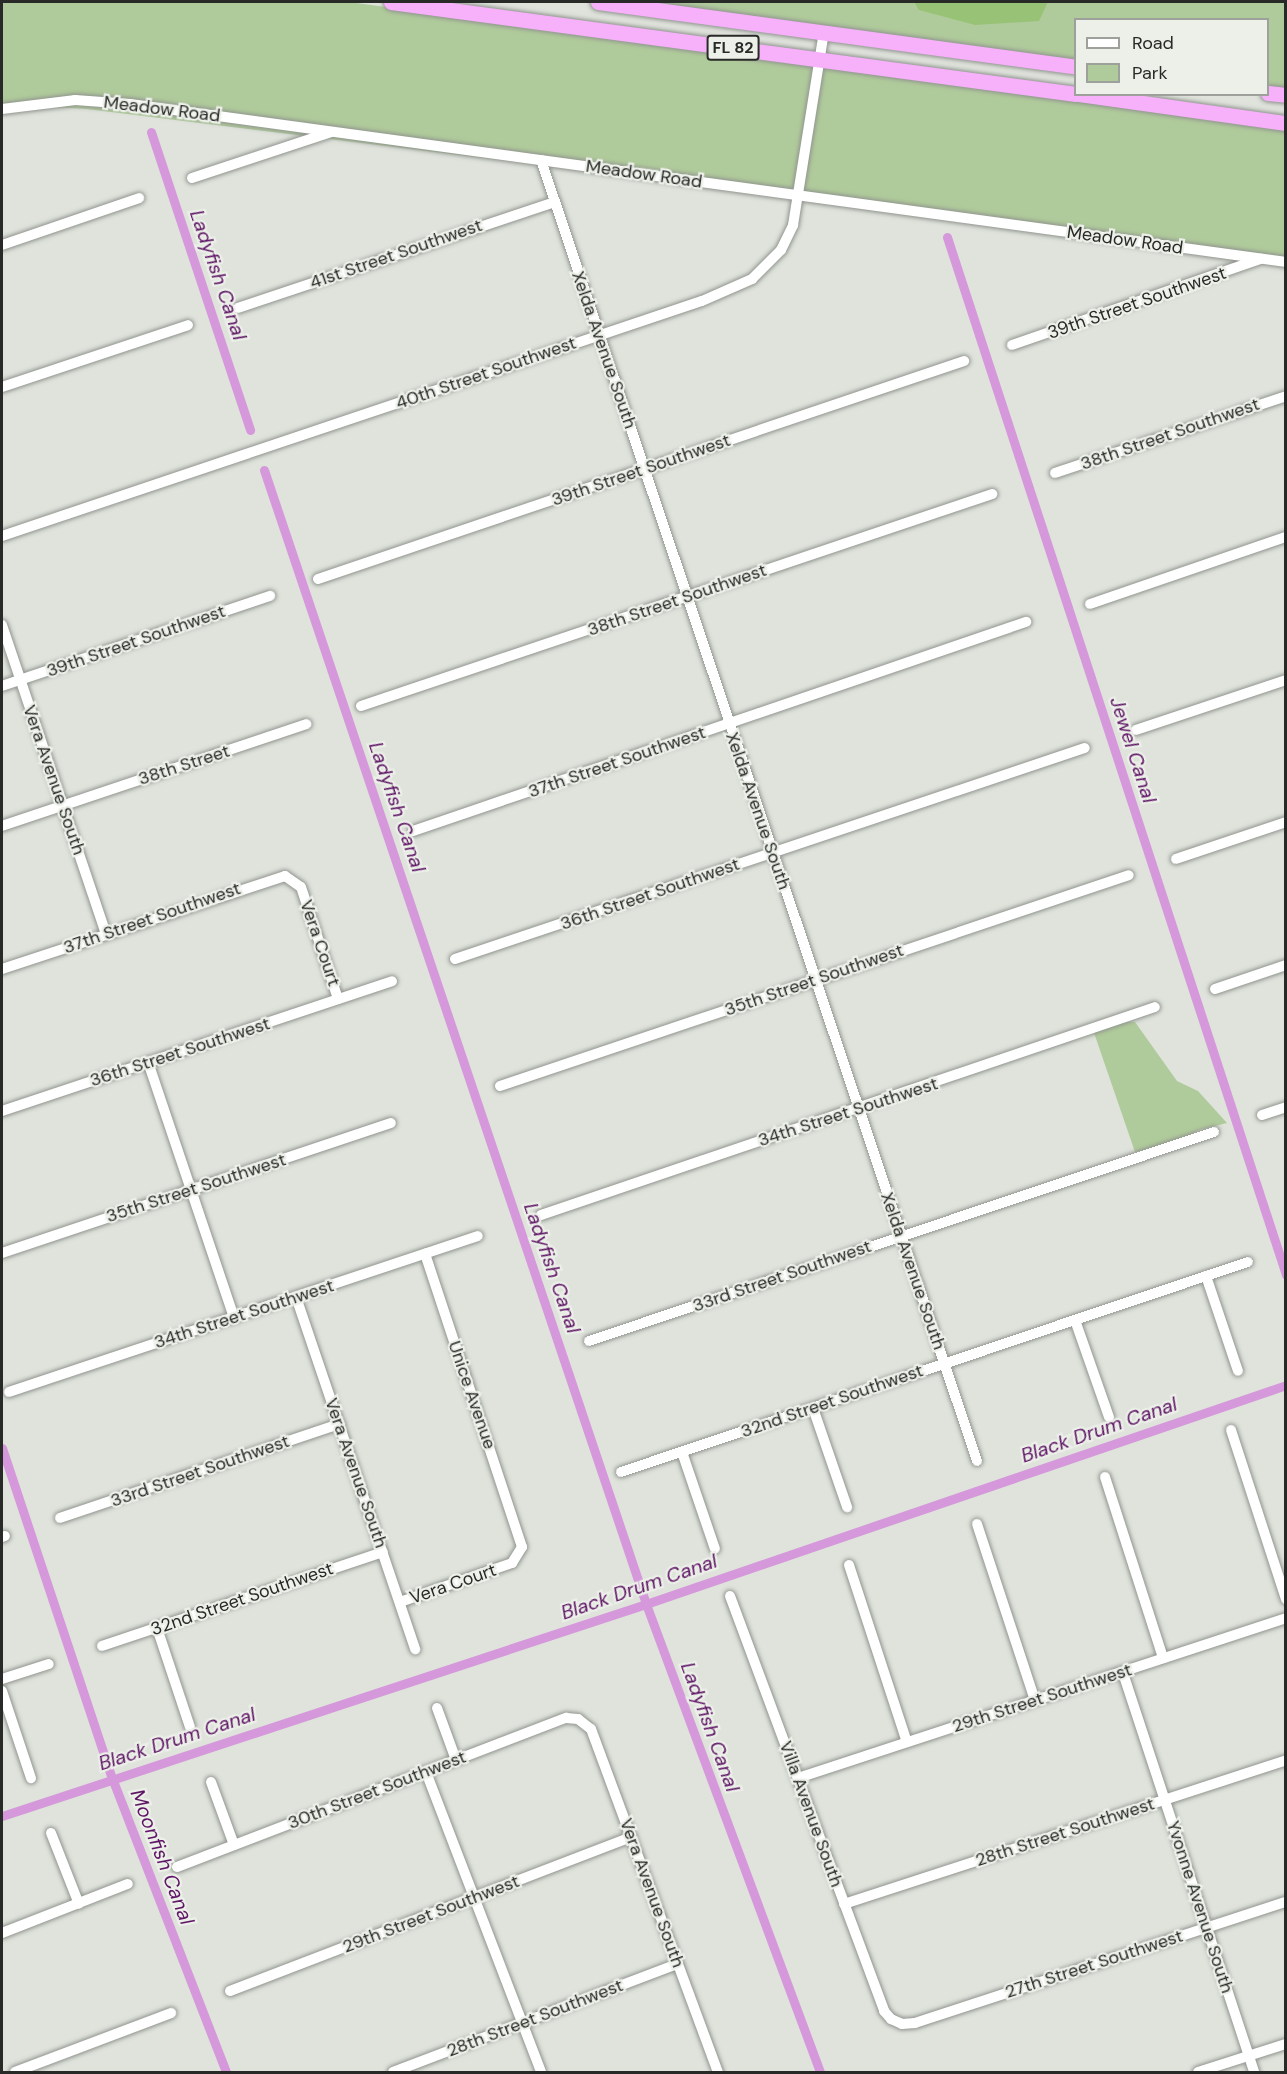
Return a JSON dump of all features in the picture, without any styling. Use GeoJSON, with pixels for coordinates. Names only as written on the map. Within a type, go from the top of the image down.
{"type":"FeatureCollection","features":[{"type":"Feature","properties":{"kind":"highway","name":"FL 82"},"geometry":{"type":"LineString","coordinates":[[391,2],[1074,94]]}},
{"type":"Feature","properties":{"kind":"highway","name":"FL 82"},"geometry":{"type":"LineString","coordinates":[[598,2],[1074,67]]}},
{"type":"Feature","properties":{"kind":"highway"},"geometry":{"type":"LineString","coordinates":[[1269,93],[1286,96]]}},
{"type":"Feature","properties":{"kind":"highway","name":"FL 82"},"geometry":{"type":"LineString","coordinates":[[1091,96],[1286,123]]}},
{"type":"Feature","properties":{"kind":"highway"},"geometry":{"type":"LineString","coordinates":[[1199,111],[1222,104],[1286,113]]}},
{"type":"Feature","properties":{"kind":"street","name":"40th Street Southwest"},"geometry":{"type":"LineString","coordinates":[[2,536],[732,290],[752,279],[772,261],[788,238],[799,194],[824,32]]}},
{"type":"Feature","properties":{"kind":"street","name":"Meadow Road"},"geometry":{"type":"LineString","coordinates":[[2,109],[42,102],[98,101],[799,194],[1286,262]]}},
{"type":"Feature","properties":{"kind":"street"},"geometry":{"type":"LineString","coordinates":[[192,178],[334,131]]}},
{"type":"Feature","properties":{"kind":"street","name":"Xelda Avenue South"},"geometry":{"type":"LineString","coordinates":[[541,160],[977,1461]]}},
{"type":"Feature","properties":{"kind":"street"},"geometry":{"type":"LineString","coordinates":[[2,245],[139,198]]}},
{"type":"Feature","properties":{"kind":"street","name":"41st Street Southwest"},"geometry":{"type":"LineString","coordinates":[[238,308],[554,202]]}},
{"type":"Feature","properties":{"kind":"street","name":"39th Street Southwest"},"geometry":{"type":"LineString","coordinates":[[1012,345],[1261,259]]}},
{"type":"Feature","properties":{"kind":"street"},"geometry":{"type":"LineString","coordinates":[[2,387],[188,325]]}},
{"type":"Feature","properties":{"kind":"street","name":"39th Street Southwest"},"geometry":{"type":"LineString","coordinates":[[318,579],[964,361]]}},
{"type":"Feature","properties":{"kind":"street","name":"38th Street Southwest"},"geometry":{"type":"LineString","coordinates":[[1055,473],[1286,396]]}},
{"type":"Feature","properties":{"kind":"street","name":"38th Street Southwest"},"geometry":{"type":"LineString","coordinates":[[361,706],[992,494]]}},
{"type":"Feature","properties":{"kind":"street"},"geometry":{"type":"LineString","coordinates":[[1090,604],[1286,537]]}},
{"type":"Feature","properties":{"kind":"street","name":"39th Street Southwest"},"geometry":{"type":"LineString","coordinates":[[2,686],[270,596]]}},
{"type":"Feature","properties":{"kind":"street","name":"37th Street Southwest"},"geometry":{"type":"LineString","coordinates":[[413,831],[1026,622]]}},
{"type":"Feature","properties":{"kind":"street","name":"Vera Avenue South"},"geometry":{"type":"LineString","coordinates":[[2,625],[106,934]]}},
{"type":"Feature","properties":{"kind":"street"},"geometry":{"type":"LineString","coordinates":[[1136,730],[1286,680]]}},
{"type":"Feature","properties":{"kind":"street","name":"38th Street"},"geometry":{"type":"LineString","coordinates":[[63,806],[306,724]]}},
{"type":"Feature","properties":{"kind":"street","name":"36th Street Southwest"},"geometry":{"type":"LineString","coordinates":[[455,959],[1085,748]]}},
{"type":"Feature","properties":{"kind":"street"},"geometry":{"type":"LineString","coordinates":[[2,826],[63,806]]}},
{"type":"Feature","properties":{"kind":"street"},"geometry":{"type":"LineString","coordinates":[[1176,859],[1286,822]]}},
{"type":"Feature","properties":{"kind":"street","name":"35th Street Southwest"},"geometry":{"type":"LineString","coordinates":[[500,1086],[1129,875]]}},
{"type":"Feature","properties":{"kind":"street","name":"37th Street Southwest"},"geometry":{"type":"LineString","coordinates":[[2,969],[276,877],[285,876],[301,887]]}},
{"type":"Feature","properties":{"kind":"street","name":"Vera Court"},"geometry":{"type":"LineString","coordinates":[[301,887],[338,999]]}},
{"type":"Feature","properties":{"kind":"street"},"geometry":{"type":"LineString","coordinates":[[1215,989],[1286,965]]}},
{"type":"Feature","properties":{"kind":"street","name":"36th Street Southwest"},"geometry":{"type":"LineString","coordinates":[[2,1111],[392,981]]}},
{"type":"Feature","properties":{"kind":"street","name":"34th Street Southwest"},"geometry":{"type":"LineString","coordinates":[[541,1215],[1155,1007]]}},
{"type":"Feature","properties":{"kind":"street"},"geometry":{"type":"LineString","coordinates":[[148,1062],[234,1318]]}},
{"type":"Feature","properties":{"kind":"street"},"geometry":{"type":"LineString","coordinates":[[1263,1114],[1286,1107]]}},
{"type":"Feature","properties":{"kind":"street","name":"35th Street Southwest"},"geometry":{"type":"LineString","coordinates":[[2,1253],[391,1124]]}},
{"type":"Feature","properties":{"kind":"street","name":"33rd Street Southwest"},"geometry":{"type":"LineString","coordinates":[[589,1341],[1214,1132]]}},
{"type":"Feature","properties":{"kind":"street","name":"34th Street Southwest"},"geometry":{"type":"LineString","coordinates":[[9,1392],[478,1236]]}},
{"type":"Feature","properties":{"kind":"street","name":"Unice Avenue"},"geometry":{"type":"LineString","coordinates":[[425,1254],[520,1536]]}},
{"type":"Feature","properties":{"kind":"street","name":"32nd Street Southwest"},"geometry":{"type":"LineString","coordinates":[[621,1472],[1248,1262]]}},
{"type":"Feature","properties":{"kind":"street"},"geometry":{"type":"LineString","coordinates":[[1206,1276],[1238,1371]]}},
{"type":"Feature","properties":{"kind":"street","name":"Vera Avenue South"},"geometry":{"type":"LineString","coordinates":[[296,1297],[415,1649]]}},
{"type":"Feature","properties":{"kind":"street"},"geometry":{"type":"LineString","coordinates":[[1075,1320],[1109,1417]]}},
{"type":"Feature","properties":{"kind":"street"},"geometry":{"type":"LineString","coordinates":[[813,1408],[846,1507]]}},
{"type":"Feature","properties":{"kind":"street","name":"33rd Street Southwest"},"geometry":{"type":"LineString","coordinates":[[60,1518],[340,1424]]}},
{"type":"Feature","properties":{"kind":"street"},"geometry":{"type":"LineString","coordinates":[[1231,1430],[1286,1599]]}},
{"type":"Feature","properties":{"kind":"street"},"geometry":{"type":"LineString","coordinates":[[682,1452],[715,1549]]}},
{"type":"Feature","properties":{"kind":"street"},"geometry":{"type":"LineString","coordinates":[[1105,1477],[1163,1658]]}},
{"type":"Feature","properties":{"kind":"street"},"geometry":{"type":"LineString","coordinates":[[977,1524],[1035,1700]]}},
{"type":"Feature","properties":{"kind":"street","name":"Vera Court"},"geometry":{"type":"LineString","coordinates":[[400,1602],[512,1563],[522,1547],[520,1536]]}},
{"type":"Feature","properties":{"kind":"street","name":"32nd Street Southwest"},"geometry":{"type":"LineString","coordinates":[[102,1646],[383,1552]]}},
{"type":"Feature","properties":{"kind":"street"},"geometry":{"type":"LineString","coordinates":[[849,1565],[908,1742]]}},
{"type":"Feature","properties":{"kind":"street","name":"Villa Avenue South"},"geometry":{"type":"LineString","coordinates":[[730,1596],[884,2011],[902,2024]]}},
{"type":"Feature","properties":{"kind":"street","name":"29th Street Southwest"},"geometry":{"type":"LineString","coordinates":[[798,1778],[1286,1618]]}},
{"type":"Feature","properties":{"kind":"street"},"geometry":{"type":"LineString","coordinates":[[157,1628],[190,1727]]}},
{"type":"Feature","properties":{"kind":"street"},"geometry":{"type":"LineString","coordinates":[[2,1680],[49,1664]]}},
{"type":"Feature","properties":{"kind":"street","name":"Yvonne Avenue South"},"geometry":{"type":"LineString","coordinates":[[1123,1672],[1254,2073]]}},
{"type":"Feature","properties":{"kind":"street"},"geometry":{"type":"LineString","coordinates":[[2,1691],[31,1778]]}},
{"type":"Feature","properties":{"kind":"street"},"geometry":{"type":"LineString","coordinates":[[437,1708],[456,1760]]}},
{"type":"Feature","properties":{"kind":"street","name":"30th Street Southwest"},"geometry":{"type":"LineString","coordinates":[[177,1867],[566,1718],[578,1719]]}},
{"type":"Feature","properties":{"kind":"street","name":"Vera Avenue South"},"geometry":{"type":"LineString","coordinates":[[578,1719],[591,1729],[718,2073]]}},
{"type":"Feature","properties":{"kind":"street","name":"28th Street Southwest"},"geometry":{"type":"LineString","coordinates":[[844,1904],[1286,1760]]}},
{"type":"Feature","properties":{"kind":"street"},"geometry":{"type":"LineString","coordinates":[[426,1772],[541,2073]]}},
{"type":"Feature","properties":{"kind":"street"},"geometry":{"type":"LineString","coordinates":[[210,1782],[234,1845]]}},
{"type":"Feature","properties":{"kind":"street"},"geometry":{"type":"LineString","coordinates":[[51,1833],[79,1904]]}},
{"type":"Feature","properties":{"kind":"street","name":"29th Street Southwest"},"geometry":{"type":"LineString","coordinates":[[230,1991],[631,1837]]}},
{"type":"Feature","properties":{"kind":"street"},"geometry":{"type":"LineString","coordinates":[[2,1933],[128,1884]]}},
{"type":"Feature","properties":{"kind":"street","name":"27th Street Southwest"},"geometry":{"type":"LineString","coordinates":[[902,2024],[1286,1902]]}},
{"type":"Feature","properties":{"kind":"street","name":"28th Street Southwest"},"geometry":{"type":"LineString","coordinates":[[393,2073],[678,1964]]}},
{"type":"Feature","properties":{"kind":"street"},"geometry":{"type":"LineString","coordinates":[[15,2073],[171,2013]]}},
{"type":"Feature","properties":{"kind":"street"},"geometry":{"type":"LineString","coordinates":[[1198,2073],[1286,2044]]}},
{"type":"Feature","properties":{"kind":"green space"},"geometry":{"type":"Polygon","coordinates":[[[2,2],[349,2],[1285,128],[1285,257],[87,109],[52,107],[2,110],[2,2]]]}},
{"type":"Feature","properties":{"kind":"green space"},"geometry":{"type":"Polygon","coordinates":[[[635,2],[1285,2],[1285,90],[1269,88],[1269,18],[1074,18],[1074,61],[635,2]]]}},
{"type":"Feature","properties":{"kind":"green space"},"geometry":{"type":"Polygon","coordinates":[[[914,2],[1048,2],[1039,21],[975,25],[919,10],[914,2]]]}},
{"type":"Feature","properties":{"kind":"green space"},"geometry":{"type":"Polygon","coordinates":[[[1107,1021],[1135,1022],[1177,1081],[1198,1091],[1227,1123],[1199,1130],[1174,1144],[1135,1152],[1092,1027],[1107,1021]]]}},
{"type":"Feature","properties":{"kind":"waterway","name":"Ladyfish Canal"},"geometry":{"type":"LineString","coordinates":[[151,132],[250,430]]}},
{"type":"Feature","properties":{"kind":"waterway","name":"Jewel Canal"},"geometry":{"type":"LineString","coordinates":[[947,237],[1286,1275]]}},
{"type":"Feature","properties":{"kind":"waterway","name":"Ladyfish Canal"},"geometry":{"type":"LineString","coordinates":[[264,470],[646,1604],[820,2072]]}},
{"type":"Feature","properties":{"kind":"waterway","name":"Black Drum Canal"},"geometry":{"type":"LineString","coordinates":[[2,1816],[646,1604],[1286,1385]]}},
{"type":"Feature","properties":{"kind":"waterway","name":"Moonfish Canal"},"geometry":{"type":"LineString","coordinates":[[2,1448],[112,1778],[226,2072]]}}]}
